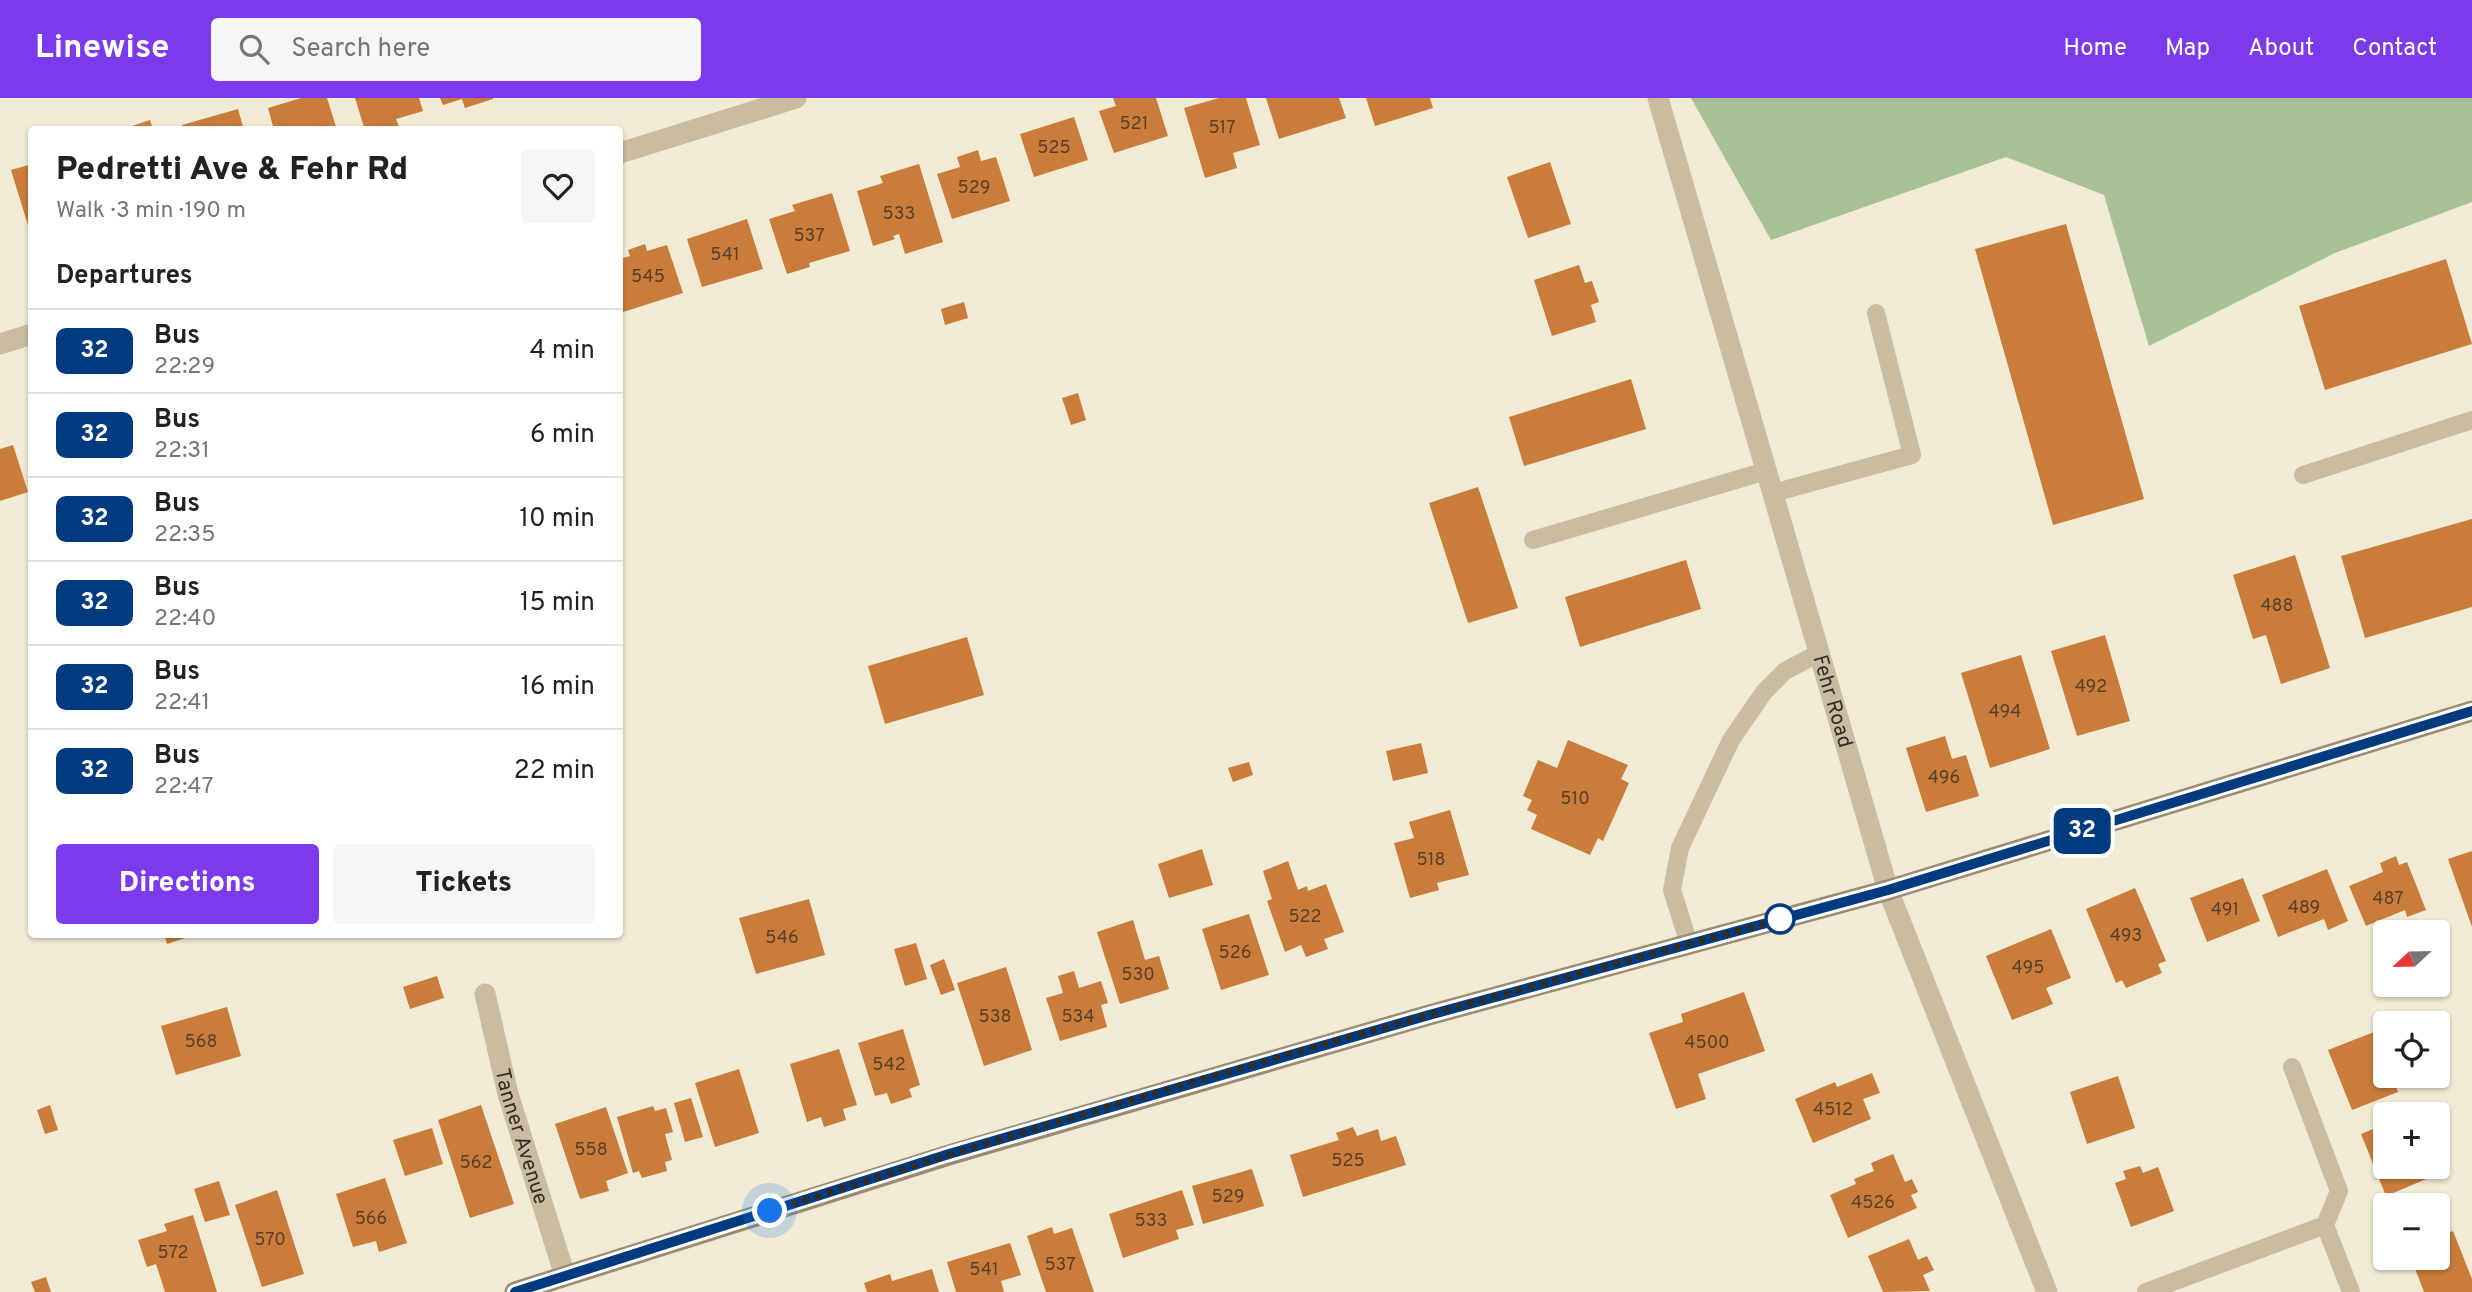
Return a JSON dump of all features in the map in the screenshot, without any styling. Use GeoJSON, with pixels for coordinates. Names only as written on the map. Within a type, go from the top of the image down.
{"type":"FeatureCollection","features":[{"type":"Feature","properties":{"kind":"street"},"geometry":{"type":"LineString","coordinates":[[623,152],[796,98]]}},
{"type":"Feature","properties":{"kind":"street","name":"Fehr Road"},"geometry":{"type":"LineString","coordinates":[[1658,98],[1888,890],[2048,1292]]}},
{"type":"Feature","properties":{"kind":"street"},"geometry":{"type":"LineString","coordinates":[[0,344],[28,335]]}},
{"type":"Feature","properties":{"kind":"street"},"geometry":{"type":"LineString","coordinates":[[515,1292],[949,1154],[1429,1015],[1888,890],[2472,711]]}},
{"type":"Feature","properties":{"kind":"street","name":"Tanner Avenue"},"geometry":{"type":"LineString","coordinates":[[485,994],[508,1094],[565,1276]]}},
{"type":"Feature","properties":{"kind":"lane"},"geometry":{"type":"LineString","coordinates":[[1773,494],[1912,455],[1876,313]]}},
{"type":"Feature","properties":{"kind":"lane"},"geometry":{"type":"LineString","coordinates":[[2304,475],[2472,420]]}},
{"type":"Feature","properties":{"kind":"lane"},"geometry":{"type":"LineString","coordinates":[[1533,540],[1766,471]]}},
{"type":"Feature","properties":{"kind":"lane"},"geometry":{"type":"LineString","coordinates":[[1689,944],[1672,890],[1681,848],[1731,740],[1764,692],[1785,671],[1819,653]]}},
{"type":"Feature","properties":{"kind":"lane"},"geometry":{"type":"LineString","coordinates":[[2292,1067],[2339,1191],[2325,1225],[2351,1292]]}},
{"type":"Feature","properties":{"kind":"lane"},"geometry":{"type":"LineString","coordinates":[[2146,1292],[2325,1225]]}},
{"type":"Feature","properties":{"kind":"green space"},"geometry":{"type":"Polygon","coordinates":[[[1691,98],[2472,98],[2472,202],[2335,253],[2149,346],[2104,195],[2006,157],[1771,240],[1691,98]]]}},
{"type":"Feature","properties":{"kind":"building"},"geometry":{"type":"Polygon","coordinates":[[[301,98],[327,98],[336,126],[273,126],[268,108],[301,98]]]}},
{"type":"Feature","properties":{"kind":"building"},"geometry":{"type":"Polygon","coordinates":[[[355,98],[419,98],[423,111],[396,119],[399,126],[364,126],[355,98]]]}},
{"type":"Feature","properties":{"kind":"building"},"geometry":{"type":"Polygon","coordinates":[[[440,98],[493,99],[465,108],[462,99],[443,105],[440,98]]]}},
{"type":"Feature","properties":{"kind":"building"},"geometry":{"type":"Polygon","coordinates":[[[1113,98],[1156,98],[1168,136],[1114,153],[1099,111],[1116,106],[1113,98]]]}},
{"type":"Feature","properties":{"kind":"building"},"geometry":{"type":"Polygon","coordinates":[[[1219,98],[1246,98],[1260,145],[1233,153],[1237,168],[1205,178],[1184,108],[1219,98]]]}},
{"type":"Feature","properties":{"kind":"building"},"geometry":{"type":"Polygon","coordinates":[[[1266,98],[1339,98],[1346,118],[1279,139],[1266,98]]]}},
{"type":"Feature","properties":{"kind":"building"},"geometry":{"type":"Polygon","coordinates":[[[1366,98],[1430,98],[1433,108],[1375,126],[1366,98]]]}},
{"type":"Feature","properties":{"kind":"building"},"geometry":{"type":"Polygon","coordinates":[[[238,109],[243,126],[182,126],[238,109]]]}},
{"type":"Feature","properties":{"kind":"building"},"geometry":{"type":"Polygon","coordinates":[[[1074,117],[1088,160],[1034,177],[1020,134],[1074,117]]]}},
{"type":"Feature","properties":{"kind":"building"},"geometry":{"type":"Polygon","coordinates":[[[150,120],[152,126],[132,126],[150,120]]]}},
{"type":"Feature","properties":{"kind":"building"},"geometry":{"type":"Polygon","coordinates":[[[978,150],[981,161],[996,157],[1010,201],[952,219],[937,174],[960,167],[957,157],[978,150]]]}},
{"type":"Feature","properties":{"kind":"building"},"geometry":{"type":"Polygon","coordinates":[[[1550,162],[1571,224],[1528,238],[1507,177],[1550,162]]]}},
{"type":"Feature","properties":{"kind":"building"},"geometry":{"type":"Polygon","coordinates":[[[919,164],[943,242],[905,254],[899,234],[893,236],[895,239],[873,246],[857,191],[883,183],[880,176],[919,164]]]}},
{"type":"Feature","properties":{"kind":"building"},"geometry":{"type":"Polygon","coordinates":[[[28,165],[28,225],[11,170],[28,165]]]}},
{"type":"Feature","properties":{"kind":"building"},"geometry":{"type":"Polygon","coordinates":[[[832,193],[850,251],[809,263],[810,267],[787,274],[769,219],[795,211],[792,205],[832,193]]]}},
{"type":"Feature","properties":{"kind":"building"},"geometry":{"type":"Polygon","coordinates":[[[747,219],[763,269],[702,287],[687,239],[747,219]]]}},
{"type":"Feature","properties":{"kind":"building"},"geometry":{"type":"Polygon","coordinates":[[[2066,224],[2144,499],[2053,525],[1975,249],[2066,224]]]}},
{"type":"Feature","properties":{"kind":"building"},"geometry":{"type":"Polygon","coordinates":[[[645,244],[647,251],[667,245],[683,293],[623,312],[623,258],[630,256],[628,250],[645,244]]]}},
{"type":"Feature","properties":{"kind":"building"},"geometry":{"type":"Polygon","coordinates":[[[2446,259],[2472,344],[2325,390],[2299,306],[2446,259]]]}},
{"type":"Feature","properties":{"kind":"building"},"geometry":{"type":"Polygon","coordinates":[[[1579,265],[1585,283],[1592,281],[1599,302],[1591,305],[1596,322],[1552,336],[1534,280],[1579,265]]]}},
{"type":"Feature","properties":{"kind":"building"},"geometry":{"type":"Polygon","coordinates":[[[964,302],[968,318],[945,325],[941,309],[964,302]]]}},
{"type":"Feature","properties":{"kind":"building"},"geometry":{"type":"Polygon","coordinates":[[[1631,379],[1646,429],[1524,466],[1509,417],[1631,379]]]}},
{"type":"Feature","properties":{"kind":"building"},"geometry":{"type":"Polygon","coordinates":[[[1078,393],[1086,420],[1071,425],[1062,398],[1078,393]]]}},
{"type":"Feature","properties":{"kind":"building"},"geometry":{"type":"Polygon","coordinates":[[[13,445],[28,492],[0,501],[0,449],[13,445]]]}},
{"type":"Feature","properties":{"kind":"building"},"geometry":{"type":"Polygon","coordinates":[[[1478,487],[1518,608],[1468,623],[1429,503],[1478,487]]]}},
{"type":"Feature","properties":{"kind":"building"},"geometry":{"type":"Polygon","coordinates":[[[2472,519],[2472,607],[2365,638],[2341,556],[2472,519]]]}},
{"type":"Feature","properties":{"kind":"building"},"geometry":{"type":"Polygon","coordinates":[[[2295,555],[2330,668],[2281,684],[2266,635],[2253,639],[2233,575],[2295,555]]]}},
{"type":"Feature","properties":{"kind":"building"},"geometry":{"type":"Polygon","coordinates":[[[1686,560],[1701,609],[1580,647],[1565,597],[1686,560]]]}},
{"type":"Feature","properties":{"kind":"building"},"geometry":{"type":"Polygon","coordinates":[[[2105,635],[2130,721],[2077,736],[2051,651],[2105,635]]]}},
{"type":"Feature","properties":{"kind":"building"},"geometry":{"type":"Polygon","coordinates":[[[967,637],[984,695],[885,724],[868,666],[967,637]]]}},
{"type":"Feature","properties":{"kind":"building"},"geometry":{"type":"Polygon","coordinates":[[[2021,655],[2050,749],[1990,768],[1961,673],[2021,655]]]}},
{"type":"Feature","properties":{"kind":"building"},"geometry":{"type":"Polygon","coordinates":[[[1945,736],[1952,759],[1966,755],[1979,796],[1926,812],[1906,748],[1945,736]]]}},
{"type":"Feature","properties":{"kind":"building"},"geometry":{"type":"Polygon","coordinates":[[[1568,740],[1628,765],[1621,779],[1629,783],[1603,841],[1598,838],[1590,855],[1531,829],[1537,815],[1527,810],[1532,800],[1523,796],[1538,760],[1557,768],[1568,740]]]}},
{"type":"Feature","properties":{"kind":"building"},"geometry":{"type":"Polygon","coordinates":[[[1421,743],[1428,773],[1393,781],[1386,751],[1421,743]]]}},
{"type":"Feature","properties":{"kind":"building"},"geometry":{"type":"Polygon","coordinates":[[[1249,762],[1253,775],[1233,782],[1228,768],[1249,762]]]}},
{"type":"Feature","properties":{"kind":"building"},"geometry":{"type":"Polygon","coordinates":[[[1450,810],[1469,875],[1437,883],[1439,890],[1410,898],[1394,843],[1414,838],[1409,822],[1450,810]]]}},
{"type":"Feature","properties":{"kind":"building"},"geometry":{"type":"Polygon","coordinates":[[[1202,849],[1213,885],[1169,898],[1158,864],[1202,849]]]}},
{"type":"Feature","properties":{"kind":"building"},"geometry":{"type":"Polygon","coordinates":[[[2472,851],[2472,927],[2448,859],[2472,851]]]}},
{"type":"Feature","properties":{"kind":"building"},"geometry":{"type":"Polygon","coordinates":[[[2396,856],[2399,865],[2407,862],[2426,910],[2407,917],[2405,910],[2381,920],[2373,920],[2373,923],[2366,926],[2349,886],[2383,872],[2380,863],[2396,856]]]}},
{"type":"Feature","properties":{"kind":"building"},"geometry":{"type":"Polygon","coordinates":[[[1288,861],[1298,890],[1307,886],[1308,891],[1326,884],[1344,932],[1324,939],[1328,949],[1306,957],[1301,945],[1285,952],[1267,901],[1272,899],[1263,871],[1288,861]]]}},
{"type":"Feature","properties":{"kind":"building"},"geometry":{"type":"Polygon","coordinates":[[[2327,869],[2348,921],[2328,930],[2324,919],[2278,937],[2262,895],[2327,869]]]}},
{"type":"Feature","properties":{"kind":"building"},"geometry":{"type":"Polygon","coordinates":[[[2243,878],[2260,921],[2207,942],[2190,898],[2243,878]]]}},
{"type":"Feature","properties":{"kind":"building"},"geometry":{"type":"Polygon","coordinates":[[[2135,888],[2166,961],[2158,964],[2162,973],[2126,988],[2122,980],[2116,983],[2086,909],[2135,888]]]}},
{"type":"Feature","properties":{"kind":"building"},"geometry":{"type":"Polygon","coordinates":[[[809,899],[825,955],[756,974],[739,918],[809,899]]]}},
{"type":"Feature","properties":{"kind":"building"},"geometry":{"type":"Polygon","coordinates":[[[1249,914],[1269,975],[1221,990],[1202,929],[1249,914]]]}},
{"type":"Feature","properties":{"kind":"building"},"geometry":{"type":"Polygon","coordinates":[[[1133,920],[1145,960],[1159,956],[1169,989],[1120,1004],[1097,932],[1133,920]]]}},
{"type":"Feature","properties":{"kind":"building"},"geometry":{"type":"Polygon","coordinates":[[[2051,929],[2071,978],[2046,988],[2053,1004],[2012,1020],[1986,956],[2051,929]]]}},
{"type":"Feature","properties":{"kind":"building"},"geometry":{"type":"Polygon","coordinates":[[[165,938],[185,938],[167,944],[165,938]]]}},
{"type":"Feature","properties":{"kind":"building"},"geometry":{"type":"Polygon","coordinates":[[[916,943],[927,979],[905,986],[894,949],[916,943]]]}},
{"type":"Feature","properties":{"kind":"building"},"geometry":{"type":"Polygon","coordinates":[[[944,959],[955,990],[941,995],[930,965],[944,959]]]}},
{"type":"Feature","properties":{"kind":"building"},"geometry":{"type":"Polygon","coordinates":[[[1006,967],[1032,1050],[984,1066],[957,983],[1006,967]]]}},
{"type":"Feature","properties":{"kind":"building"},"geometry":{"type":"Polygon","coordinates":[[[1074,971],[1079,988],[1101,981],[1108,1003],[1101,1005],[1107,1027],[1060,1041],[1046,998],[1063,993],[1058,976],[1074,971]]]}},
{"type":"Feature","properties":{"kind":"building"},"geometry":{"type":"Polygon","coordinates":[[[437,976],[444,998],[410,1009],[403,987],[437,976]]]}},
{"type":"Feature","properties":{"kind":"building"},"geometry":{"type":"Polygon","coordinates":[[[1744,992],[1765,1051],[1698,1074],[1706,1099],[1676,1109],[1649,1033],[1683,1022],[1681,1014],[1744,992]]]}},
{"type":"Feature","properties":{"kind":"building"},"geometry":{"type":"Polygon","coordinates":[[[227,1007],[241,1056],[176,1075],[161,1026],[227,1007]]]}},
{"type":"Feature","properties":{"kind":"building"},"geometry":{"type":"Polygon","coordinates":[[[903,1029],[920,1085],[909,1089],[912,1097],[891,1104],[887,1093],[875,1096],[858,1043],[903,1029]]]}},
{"type":"Feature","properties":{"kind":"building"},"geometry":{"type":"Polygon","coordinates":[[[2373,1032],[2373,1088],[2396,1088],[2398,1092],[2352,1110],[2328,1050],[2373,1032]]]}},
{"type":"Feature","properties":{"kind":"building"},"geometry":{"type":"Polygon","coordinates":[[[839,1049],[857,1105],[843,1109],[846,1120],[824,1127],[821,1117],[807,1122],[790,1064],[839,1049]]]}},
{"type":"Feature","properties":{"kind":"building"},"geometry":{"type":"Polygon","coordinates":[[[739,1069],[759,1133],[715,1147],[695,1083],[739,1069]]]}},
{"type":"Feature","properties":{"kind":"building"},"geometry":{"type":"Polygon","coordinates":[[[1872,1073],[1880,1093],[1863,1099],[1871,1119],[1813,1143],[1795,1099],[1835,1082],[1837,1087],[1872,1073]]]}},
{"type":"Feature","properties":{"kind":"building"},"geometry":{"type":"Polygon","coordinates":[[[2118,1076],[2135,1128],[2087,1144],[2070,1092],[2118,1076]]]}},
{"type":"Feature","properties":{"kind":"building"},"geometry":{"type":"Polygon","coordinates":[[[691,1098],[703,1137],[685,1142],[674,1103],[691,1098]]]}},
{"type":"Feature","properties":{"kind":"building"},"geometry":{"type":"Polygon","coordinates":[[[50,1105],[58,1130],[45,1134],[37,1110],[50,1105]]]}},
{"type":"Feature","properties":{"kind":"building"},"geometry":{"type":"Polygon","coordinates":[[[481,1105],[514,1204],[470,1218],[438,1120],[481,1105]]]}},
{"type":"Feature","properties":{"kind":"building"},"geometry":{"type":"Polygon","coordinates":[[[653,1106],[655,1111],[666,1108],[673,1132],[665,1134],[672,1160],[665,1162],[667,1171],[642,1178],[639,1171],[633,1173],[617,1117],[653,1106]]]}},
{"type":"Feature","properties":{"kind":"building"},"geometry":{"type":"Polygon","coordinates":[[[606,1107],[628,1173],[606,1181],[609,1191],[580,1199],[555,1124],[606,1107]]]}},
{"type":"Feature","properties":{"kind":"building"},"geometry":{"type":"Polygon","coordinates":[[[1353,1127],[1357,1136],[1378,1129],[1381,1141],[1396,1136],[1406,1165],[1303,1197],[1290,1155],[1339,1140],[1336,1133],[1353,1127]]]}},
{"type":"Feature","properties":{"kind":"building"},"geometry":{"type":"Polygon","coordinates":[[[432,1128],[443,1164],[405,1176],[393,1140],[432,1128]]]}},
{"type":"Feature","properties":{"kind":"building"},"geometry":{"type":"Polygon","coordinates":[[[2373,1129],[2373,1164],[2361,1134],[2373,1129]]]}},
{"type":"Feature","properties":{"kind":"building"},"geometry":{"type":"Polygon","coordinates":[[[1893,1154],[1905,1182],[1912,1179],[1918,1192],[1911,1195],[1917,1208],[1848,1238],[1830,1195],[1856,1184],[1854,1179],[1874,1171],[1871,1163],[1893,1154]]]}},
{"type":"Feature","properties":{"kind":"building"},"geometry":{"type":"Polygon","coordinates":[[[2140,1166],[2143,1173],[2158,1167],[2174,1211],[2131,1227],[2115,1183],[2126,1179],[2123,1171],[2140,1166]]]}},
{"type":"Feature","properties":{"kind":"building"},"geometry":{"type":"Polygon","coordinates":[[[1252,1169],[1264,1206],[1203,1224],[1192,1186],[1252,1169]]]}},
{"type":"Feature","properties":{"kind":"building"},"geometry":{"type":"Polygon","coordinates":[[[385,1178],[407,1243],[379,1252],[376,1241],[353,1247],[336,1194],[385,1178]]]}},
{"type":"Feature","properties":{"kind":"building"},"geometry":{"type":"Polygon","coordinates":[[[2379,1179],[2426,1179],[2393,1193],[2385,1193],[2379,1179]]]}},
{"type":"Feature","properties":{"kind":"building"},"geometry":{"type":"Polygon","coordinates":[[[219,1181],[230,1215],[205,1222],[194,1189],[219,1181]]]}},
{"type":"Feature","properties":{"kind":"building"},"geometry":{"type":"Polygon","coordinates":[[[277,1190],[304,1274],[262,1287],[235,1205],[277,1190]]]}},
{"type":"Feature","properties":{"kind":"building"},"geometry":{"type":"Polygon","coordinates":[[[1182,1190],[1194,1225],[1176,1230],[1179,1239],[1123,1258],[1109,1214],[1182,1190]]]}},
{"type":"Feature","properties":{"kind":"building"},"geometry":{"type":"Polygon","coordinates":[[[193,1215],[217,1292],[165,1292],[156,1264],[147,1267],[138,1240],[167,1231],[164,1224],[193,1215]]]}},
{"type":"Feature","properties":{"kind":"building"},"geometry":{"type":"Polygon","coordinates":[[[1052,1227],[1054,1234],[1072,1228],[1094,1292],[1046,1292],[1027,1236],[1052,1227]]]}},
{"type":"Feature","properties":{"kind":"building"},"geometry":{"type":"Polygon","coordinates":[[[2453,1231],[2472,1279],[2472,1292],[2424,1292],[2416,1270],[2450,1270],[2450,1232],[2453,1231]]]}},
{"type":"Feature","properties":{"kind":"building"},"geometry":{"type":"Polygon","coordinates":[[[1909,1239],[1918,1260],[1927,1256],[1934,1270],[1923,1275],[1930,1291],[1883,1292],[1868,1256],[1909,1239]]]}},
{"type":"Feature","properties":{"kind":"building"},"geometry":{"type":"Polygon","coordinates":[[[1010,1243],[1021,1275],[1001,1281],[1004,1292],[956,1292],[947,1262],[1010,1243]]]}},
{"type":"Feature","properties":{"kind":"building"},"geometry":{"type":"Polygon","coordinates":[[[932,1269],[939,1292],[867,1292],[864,1283],[890,1274],[892,1281],[932,1269]]]}},
{"type":"Feature","properties":{"kind":"building"},"geometry":{"type":"Polygon","coordinates":[[[46,1277],[51,1292],[35,1292],[31,1282],[46,1277]]]}},
{"type":"Feature","properties":{"kind":"bus line","name":"32"},"geometry":{"type":"LineString","coordinates":[[515,1292],[949,1154],[1429,1015],[1888,890],[2472,711]]}},
{"type":"Feature","properties":{"kind":"route"},"geometry":{"type":"LineString","coordinates":[[770,1211],[949,1154],[1402,1022],[1789,917],[1780,919]]}}]}
